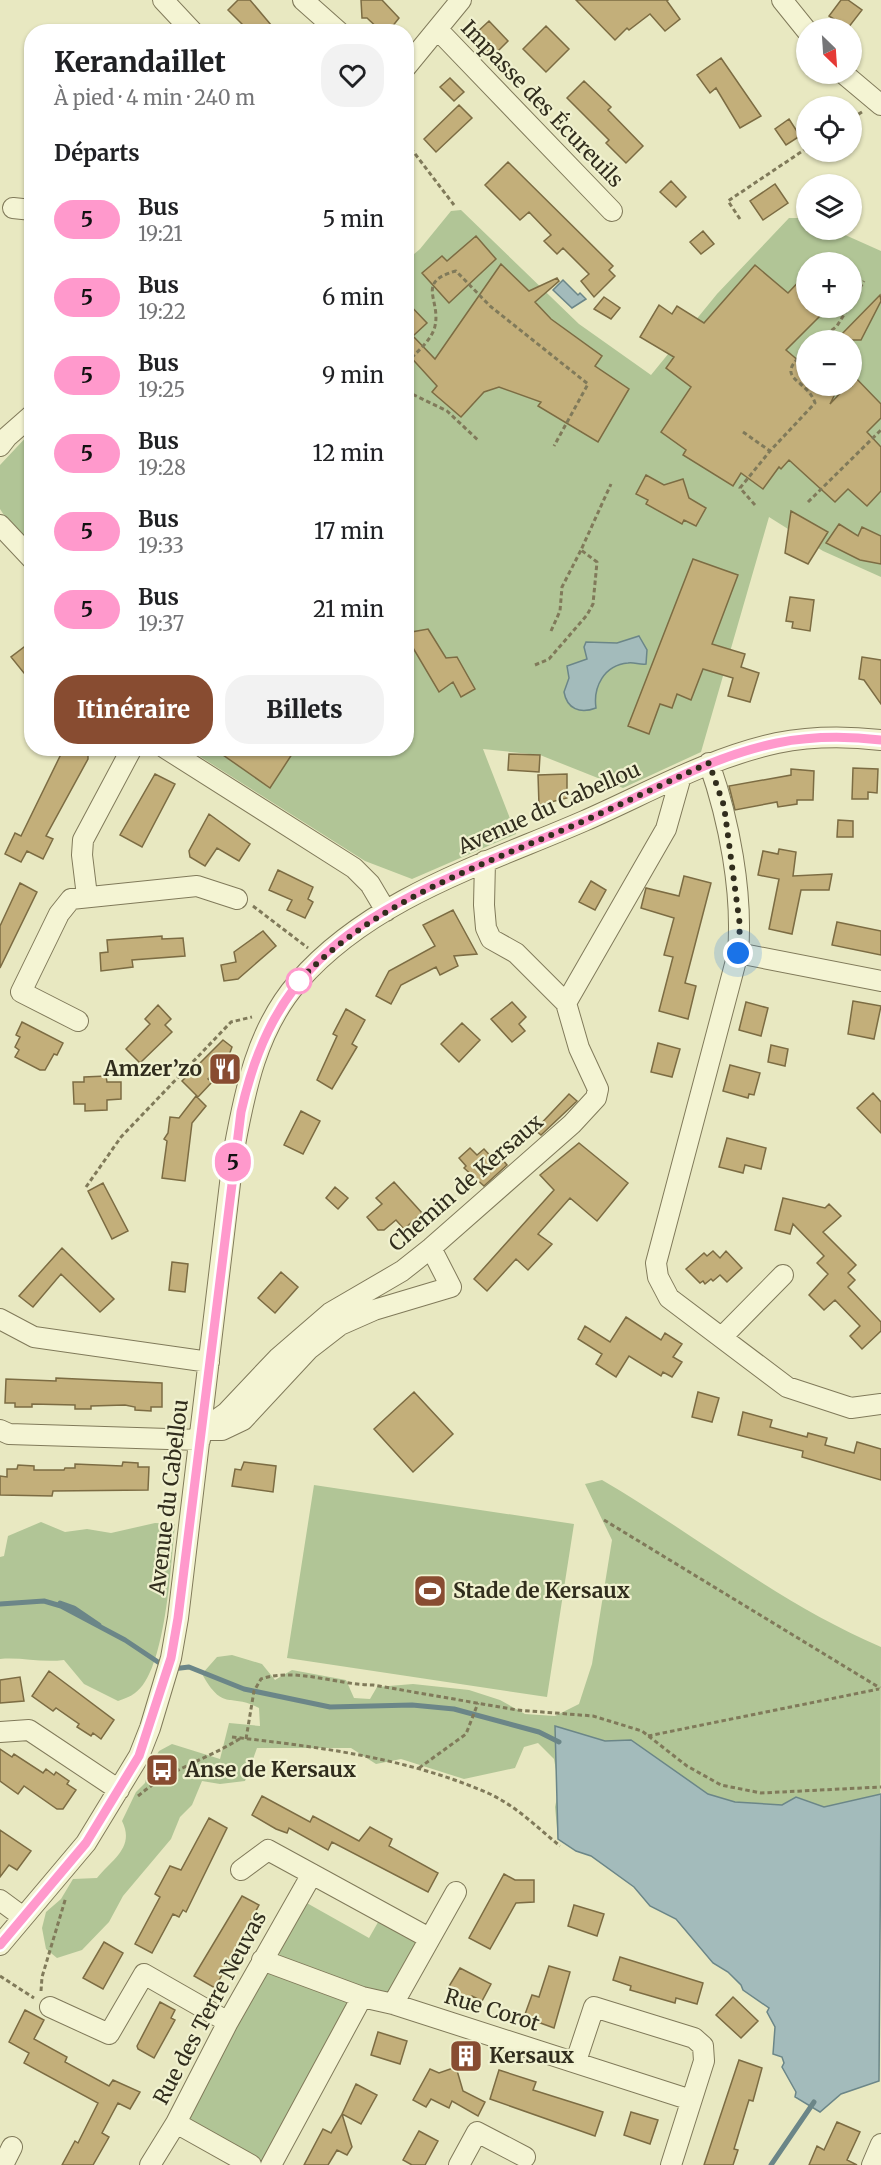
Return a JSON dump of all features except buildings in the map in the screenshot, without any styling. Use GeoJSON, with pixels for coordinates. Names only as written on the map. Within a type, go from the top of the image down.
{"type":"FeatureCollection","features":[{"type":"Feature","properties":{"kind":"street"},"geometry":{"type":"LineString","coordinates":[[163,0],[186,24]]}},
{"type":"Feature","properties":{"kind":"street"},"geometry":{"type":"LineString","coordinates":[[303,0],[330,24]]}},
{"type":"Feature","properties":{"kind":"street"},"geometry":{"type":"LineString","coordinates":[[414,58],[461,0]]}},
{"type":"Feature","properties":{"kind":"street"},"geometry":{"type":"LineString","coordinates":[[782,0],[797,18]]}},
{"type":"Feature","properties":{"kind":"street","name":"Impasse des Écureuils"},"geometry":{"type":"LineString","coordinates":[[438,30],[612,211]]}},
{"type":"Feature","properties":{"kind":"street"},"geometry":{"type":"LineString","coordinates":[[856,84],[881,105]]}},
{"type":"Feature","properties":{"kind":"street"},"geometry":{"type":"LineString","coordinates":[[0,446],[24,423]]}},
{"type":"Feature","properties":{"kind":"street"},"geometry":{"type":"LineString","coordinates":[[0,525],[24,550]]}},
{"type":"Feature","properties":{"kind":"street","name":"Avenue du Cabellou"},"geometry":{"type":"LineString","coordinates":[[0,1945],[125,1795],[147,1738],[171,1658],[178,1618],[241,1112],[259,1048],[277,1012],[296,984],[347,936],[386,911],[485,861],[584,821],[709,763],[778,743],[841,736],[881,740]]}},
{"type":"Feature","properties":{"kind":"street"},"geometry":{"type":"LineString","coordinates":[[87,896],[82,855],[83,840],[128,756]]}},
{"type":"Feature","properties":{"kind":"street"},"geometry":{"type":"LineString","coordinates":[[178,756],[354,868],[370,884],[386,911]]}},
{"type":"Feature","properties":{"kind":"street"},"geometry":{"type":"LineString","coordinates":[[709,763],[724,806],[740,926],[738,953],[656,1263],[658,1277],[669,1298],[787,1387],[851,1407],[881,1404]]}},
{"type":"Feature","properties":{"kind":"street"},"geometry":{"type":"LineString","coordinates":[[566,1003],[666,829],[681,776]]}},
{"type":"Feature","properties":{"kind":"street","name":"Chemin de Kersaux"},"geometry":{"type":"LineString","coordinates":[[201,1435],[226,1413],[264,1372],[330,1313],[402,1271],[431,1248],[572,1124],[596,1098],[598,1089],[579,1048],[566,1003],[516,953],[491,939],[486,928],[484,905],[485,861]]}},
{"type":"Feature","properties":{"kind":"street"},"geometry":{"type":"LineString","coordinates":[[78,1021],[21,992],[59,914],[71,899],[196,886],[237,899]]}},
{"type":"Feature","properties":{"kind":"street"},"geometry":{"type":"LineString","coordinates":[[738,953],[881,981]]}},
{"type":"Feature","properties":{"kind":"street"},"geometry":{"type":"LineString","coordinates":[[0,1430],[9,1434],[201,1435],[222,1430],[243,1420],[309,1349],[340,1325],[374,1310],[451,1287],[431,1248]]}},
{"type":"Feature","properties":{"kind":"street"},"geometry":{"type":"LineString","coordinates":[[722,1337],[783,1275]]}},
{"type":"Feature","properties":{"kind":"street"},"geometry":{"type":"LineString","coordinates":[[0,1319],[34,1337],[209,1362]]}},
{"type":"Feature","properties":{"kind":"street"},"geometry":{"type":"LineString","coordinates":[[0,1732],[29,1730],[125,1795]]}},
{"type":"Feature","properties":{"kind":"street"},"geometry":{"type":"LineString","coordinates":[[241,1870],[268,1850],[429,1938]]}},
{"type":"Feature","properties":{"kind":"street","name":"Rue des Terre Neuvas"},"geometry":{"type":"LineString","coordinates":[[150,2165],[176,2123],[228,2022],[312,1874]]}},
{"type":"Feature","properties":{"kind":"street"},"geometry":{"type":"LineString","coordinates":[[393,2004],[456,1892]]}},
{"type":"Feature","properties":{"kind":"street"},"geometry":{"type":"LineString","coordinates":[[0,1899],[23,1917]]}},
{"type":"Feature","properties":{"kind":"street","name":"Rue Corot"},"geometry":{"type":"LineString","coordinates":[[262,1960],[362,1997],[393,2004],[576,2061],[691,2100]]}},
{"type":"Feature","properties":{"kind":"street"},"geometry":{"type":"LineString","coordinates":[[45,2005],[110,2034],[144,1974],[228,2022]]}},
{"type":"Feature","properties":{"kind":"street"},"geometry":{"type":"LineString","coordinates":[[271,2165],[362,1997]]}},
{"type":"Feature","properties":{"kind":"street"},"geometry":{"type":"LineString","coordinates":[[576,2061],[594,2007],[694,2038],[703,2046],[705,2054],[671,2165]]}},
{"type":"Feature","properties":{"kind":"street"},"geometry":{"type":"LineString","coordinates":[[176,2123],[250,2165]]}},
{"type":"Feature","properties":{"kind":"street"},"geometry":{"type":"LineString","coordinates":[[459,2165],[477,2132],[525,2157]]}},
{"type":"Feature","properties":{"kind":"street"},"geometry":{"type":"LineString","coordinates":[[872,2165],[881,2144]]}},
{"type":"Feature","properties":{"kind":"street"},"geometry":{"type":"LineString","coordinates":[[3,2165],[12,2147]]}},
{"type":"Feature","properties":{"kind":"path"},"geometry":{"type":"LineString","coordinates":[[414,152],[454,205]]}},
{"type":"Feature","properties":{"kind":"path"},"geometry":{"type":"LineString","coordinates":[[740,219],[728,201],[796,155]]}},
{"type":"Feature","properties":{"kind":"path"},"geometry":{"type":"LineString","coordinates":[[414,354],[435,329],[436,317],[430,290],[436,280],[456,271],[490,306],[588,384],[554,446]]}},
{"type":"Feature","properties":{"kind":"path"},"geometry":{"type":"LineString","coordinates":[[832,330],[842,318]]}},
{"type":"Feature","properties":{"kind":"path"},"geometry":{"type":"LineString","coordinates":[[796,360],[790,369],[796,381]]}},
{"type":"Feature","properties":{"kind":"path"},"geometry":{"type":"LineString","coordinates":[[414,395],[447,411],[479,441]]}},
{"type":"Feature","properties":{"kind":"path"},"geometry":{"type":"LineString","coordinates":[[755,505],[740,488],[815,403],[812,396]]}},
{"type":"Feature","properties":{"kind":"path"},"geometry":{"type":"LineString","coordinates":[[808,502],[881,430]]}},
{"type":"Feature","properties":{"kind":"path"},"geometry":{"type":"LineString","coordinates":[[743,432],[770,452]]}},
{"type":"Feature","properties":{"kind":"path"},"geometry":{"type":"LineString","coordinates":[[551,631],[560,611],[562,587],[610,484]]}},
{"type":"Feature","properties":{"kind":"path"},"geometry":{"type":"LineString","coordinates":[[535,664],[549,658],[556,651],[587,615],[593,604],[597,562],[581,550]]}},
{"type":"Feature","properties":{"kind":"path"},"geometry":{"type":"LineString","coordinates":[[237,899],[245,900],[321,958]]}},
{"type":"Feature","properties":{"kind":"path"},"geometry":{"type":"LineString","coordinates":[[86,1187],[121,1137],[231,1022],[277,1012]]}},
{"type":"Feature","properties":{"kind":"path"},"geometry":{"type":"LineString","coordinates":[[604,1520],[880,1688]]}},
{"type":"Feature","properties":{"kind":"path"},"geometry":{"type":"LineString","coordinates":[[246,1739],[254,1691],[261,1679],[278,1673],[354,1685],[373,1685],[517,1710],[592,1716],[642,1731],[687,1766],[721,1785],[761,1793],[881,1787]]}},
{"type":"Feature","properties":{"kind":"path"},"geometry":{"type":"LineString","coordinates":[[648,1736],[880,1688]]}},
{"type":"Feature","properties":{"kind":"path"},"geometry":{"type":"LineString","coordinates":[[418,1768],[455,1744],[466,1734],[478,1703]]}},
{"type":"Feature","properties":{"kind":"path"},"geometry":{"type":"LineString","coordinates":[[232,1737],[357,1754],[418,1768],[491,1795],[560,1846]]}},
{"type":"Feature","properties":{"kind":"path"},"geometry":{"type":"LineString","coordinates":[[125,1795],[187,1764],[220,1751],[241,1738]]}},
{"type":"Feature","properties":{"kind":"path"},"geometry":{"type":"LineString","coordinates":[[45,2005],[42,1977],[66,1896]]}},
{"type":"Feature","properties":{"kind":"path"},"geometry":{"type":"LineString","coordinates":[[1,1978],[45,2005]]}},
{"type":"Feature","properties":{"kind":"green space"},"geometry":{"type":"Polygon","coordinates":[[[461,210],[579,324],[651,375],[717,294],[789,218],[796,218],[796,240],[856,240],[881,251],[881,577],[823,551],[769,517],[701,752],[623,788],[540,755],[483,749],[516,834],[412,879],[365,861],[199,756],[414,756],[414,254],[451,211],[461,210]]]}},
{"type":"Feature","properties":{"kind":"green space"},"geometry":{"type":"Polygon","coordinates":[[[24,439],[24,540],[11,526],[0,509],[0,465],[24,439]]]}},
{"type":"Feature","properties":{"kind":"green space"},"geometry":{"type":"Polygon","coordinates":[[[602,1480],[773,1590],[844,1630],[881,1647],[879,2081],[840,2094],[820,2112],[795,2097],[796,2092],[782,2067],[784,2063],[782,2057],[773,2054],[775,2027],[767,2012],[769,2008],[743,1990],[728,1972],[713,1963],[676,1919],[650,1906],[634,1887],[591,1856],[576,1851],[558,1839],[555,1807],[559,1788],[554,1759],[538,1743],[524,1747],[515,1768],[464,1779],[401,1759],[376,1764],[351,1748],[257,1748],[245,1781],[220,1784],[202,1781],[192,1805],[180,1817],[171,1839],[123,1896],[109,1922],[82,1950],[57,1958],[46,1949],[42,1928],[46,1912],[61,1899],[73,1879],[97,1878],[120,1852],[126,1838],[122,1821],[136,1792],[145,1783],[149,1768],[159,1751],[172,1744],[220,1759],[229,1723],[260,1726],[259,1708],[241,1701],[222,1698],[216,1694],[202,1674],[217,1657],[232,1655],[262,1664],[275,1680],[292,1670],[346,1680],[354,1698],[370,1699],[377,1687],[413,1684],[469,1690],[500,1700],[525,1714],[555,1716],[579,1704],[592,1664],[612,1540],[585,1484],[602,1480]]]}},
{"type":"Feature","properties":{"kind":"green space","name":"Stade de Kersaux"},"geometry":{"type":"Polygon","coordinates":[[[314,1485],[574,1524],[547,1697],[287,1658],[314,1485]]]}},
{"type":"Feature","properties":{"kind":"green space"},"geometry":{"type":"Polygon","coordinates":[[[41,1522],[65,1532],[87,1529],[111,1533],[155,1523],[175,1524],[169,1589],[160,1640],[154,1663],[145,1681],[131,1696],[118,1701],[84,1684],[64,1660],[0,1659],[0,1557],[4,1556],[8,1536],[41,1522]]]}},
{"type":"Feature","properties":{"kind":"green space"},"geometry":{"type":"Polygon","coordinates":[[[305,1902],[369,1938],[381,1917],[423,1938],[389,2001],[272,1957],[305,1902]]]}},
{"type":"Feature","properties":{"kind":"green space"},"geometry":{"type":"Polygon","coordinates":[[[266,1969],[355,2005],[266,2164],[183,2116],[266,1969]]]}},
{"type":"Feature","properties":{"kind":"water"},"geometry":{"type":"Polygon","coordinates":[[[563,280],[578,295],[580,293],[586,299],[572,308],[553,290],[563,280]]]}},
{"type":"Feature","properties":{"kind":"water"},"geometry":{"type":"Polygon","coordinates":[[[639,636],[647,650],[646,664],[630,663],[612,668],[598,685],[596,708],[580,710],[568,703],[564,692],[569,678],[567,666],[587,659],[584,647],[586,642],[617,643],[639,636]]]}},
{"type":"Feature","properties":{"kind":"water"},"geometry":{"type":"Polygon","coordinates":[[[555,1726],[605,1741],[631,1740],[708,1794],[735,1802],[782,1805],[796,1797],[824,1807],[881,1794],[879,2081],[841,2094],[820,2112],[795,2097],[796,2092],[782,2067],[784,2063],[782,2057],[773,2054],[775,2027],[767,2012],[769,2008],[743,1990],[728,1972],[713,1963],[676,1919],[650,1906],[634,1887],[591,1856],[576,1851],[558,1839],[555,1726]]]}},
{"type":"Feature","properties":{"kind":"waterway"},"geometry":{"type":"LineString","coordinates":[[0,1604],[44,1601],[61,1606],[125,1640],[164,1666]]}},
{"type":"Feature","properties":{"kind":"waterway"},"geometry":{"type":"LineString","coordinates":[[60,1603],[74,1608],[99,1625]]}},
{"type":"Feature","properties":{"kind":"waterway"},"geometry":{"type":"LineString","coordinates":[[172,1669],[189,1667],[244,1689],[330,1707],[412,1705],[454,1709],[539,1732],[559,1742]]}},
{"type":"Feature","properties":{"kind":"waterway"},"geometry":{"type":"LineString","coordinates":[[771,2165],[814,2102]]}},
{"type":"Feature","properties":{"kind":"bus line","name":"5"},"geometry":{"type":"LineString","coordinates":[[0,1945],[86,1843],[139,1756],[150,1728],[171,1658],[178,1618],[234,1150],[241,1112],[249,1075],[259,1048],[277,1012],[296,984],[333,947],[386,911],[485,861],[584,821],[709,763],[778,743],[841,736],[881,740]]}},
{"type":"Feature","properties":{"kind":"place","name":"Amzer’zo"},"geometry":{"type":"Point","coordinates":[225,1069]}},
{"type":"Feature","properties":{"kind":"place","name":"Stade de Kersaux"},"geometry":{"type":"Point","coordinates":[430,1591]}},
{"type":"Feature","properties":{"kind":"place","name":"Anse de Kersaux"},"geometry":{"type":"Point","coordinates":[162,1770]}},
{"type":"Feature","properties":{"kind":"place","name":"Kersaux"},"geometry":{"type":"Point","coordinates":[466,2056]}},
{"type":"Feature","properties":{"kind":"route"},"geometry":{"type":"LineString","coordinates":[[299,981],[296,984],[317,961],[333,947],[386,911],[485,861],[584,821],[709,763],[724,806],[740,926],[738,953]]}}]}
